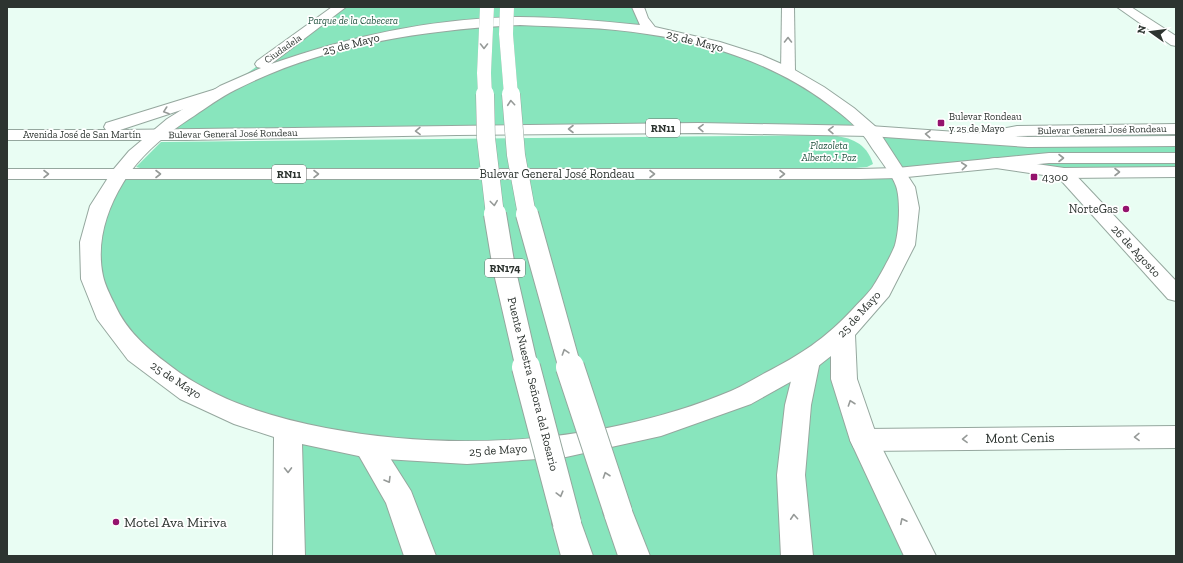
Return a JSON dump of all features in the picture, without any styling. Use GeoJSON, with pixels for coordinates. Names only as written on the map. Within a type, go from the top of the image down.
{"type":"FeatureCollection","features":[{"type":"Feature","properties":{"kind":"main road","name":"Ciudadela"},"geometry":{"type":"LineString","coordinates":[[220,92],[340,7]]}},
{"type":"Feature","properties":{"kind":"main road","name":"Puente Nuestra Señora del Rosario"},"geometry":{"type":"LineString","coordinates":[[486,7],[483,101],[496,222],[522,350],[577,556]]}},
{"type":"Feature","properties":{"kind":"main road","name":"RN174"},"geometry":{"type":"LineString","coordinates":[[507,7],[506,34],[516,155],[528,220],[564,350],[634,556]]}},
{"type":"Feature","properties":{"kind":"main road"},"geometry":{"type":"LineString","coordinates":[[638,7],[642,18],[650,30]]}},
{"type":"Feature","properties":{"kind":"main road"},"geometry":{"type":"LineString","coordinates":[[788,7],[788,72]]}},
{"type":"Feature","properties":{"kind":"main road"},"geometry":{"type":"LineString","coordinates":[[1123,7],[1176,42]]}},
{"type":"Feature","properties":{"kind":"main road","name":"25 de Mayo"},"geometry":{"type":"LineString","coordinates":[[534,21],[595,24],[650,30],[715,45],[756,58],[788,72],[825,94],[848,111],[870,131],[906,187],[909,208],[905,245],[881,291],[842,334],[808,361],[742,397],[661,426],[566,446],[467,453],[368,447],[288,431],[244,417],[189,392],[137,354],[109,320],[92,278],[90,242],[100,206],[119,174],[135,155],[173,122],[220,92],[262,72],[318,52],[387,35],[431,28],[479,23],[534,21]]}},
{"type":"Feature","properties":{"kind":"main road"},"geometry":{"type":"LineString","coordinates":[[84,134],[135,121],[220,92]]}},
{"type":"Feature","properties":{"kind":"main road","name":"Bulevar General José Rondeau"},"geometry":{"type":"LineString","coordinates":[[157,135],[698,128],[870,131],[1028,142],[1176,141]]}},
{"type":"Feature","properties":{"kind":"main road","name":"Bulevar General José Rondeau"},"geometry":{"type":"LineString","coordinates":[[981,138],[1017,131],[1176,130]]}},
{"type":"Feature","properties":{"kind":"main road","name":"Avenida José de San Martín"},"geometry":{"type":"LineString","coordinates":[[7,135],[157,135]]}},
{"type":"Feature","properties":{"kind":"main road","name":"Bulevar General José Rondeau"},"geometry":{"type":"LineString","coordinates":[[119,174],[897,173],[1048,158],[1176,158]]}},
{"type":"Feature","properties":{"kind":"main road","name":"Bulevar General José Rondeau"},"geometry":{"type":"LineString","coordinates":[[995,163],[1064,173],[1176,172]]}},
{"type":"Feature","properties":{"kind":"main road","name":"26 de Agosto"},"geometry":{"type":"LineString","coordinates":[[1064,173],[1176,294]]}},
{"type":"Feature","properties":{"kind":"main road","name":"RN11"},"geometry":{"type":"LineString","coordinates":[[7,174],[119,174]]}},
{"type":"Feature","properties":{"kind":"main road"},"geometry":{"type":"LineString","coordinates":[[842,334],[844,379],[864,440],[920,556]]}},
{"type":"Feature","properties":{"kind":"main road"},"geometry":{"type":"LineString","coordinates":[[797,556],[791,475],[798,405],[808,361]]}},
{"type":"Feature","properties":{"kind":"main road"},"geometry":{"type":"LineString","coordinates":[[288,431],[290,556]]}},
{"type":"Feature","properties":{"kind":"main road","name":"Mont Cenis"},"geometry":{"type":"LineString","coordinates":[[864,440],[1176,437]]}},
{"type":"Feature","properties":{"kind":"main road"},"geometry":{"type":"LineString","coordinates":[[368,447],[400,500],[420,556]]}},
{"type":"Feature","properties":{"kind":"green space","name":"Parque de la Cabecera"},"geometry":{"type":"Polygon","coordinates":[[[340,7],[638,7],[650,30],[673,34],[788,72],[870,131],[981,138],[1017,131],[1176,129],[1176,172],[1064,173],[995,163],[897,173],[869,131],[157,135],[225,89],[340,7]]]}},
{"type":"Feature","properties":{"kind":"green space","name":"Plazoleta Alberto J. Paz"},"geometry":{"type":"Polygon","coordinates":[[[831,135],[857,142],[866,151],[873,164],[867,167],[855,168],[144,169],[136,167],[161,142],[831,135]]]}},
{"type":"Feature","properties":{"kind":"green space"},"geometry":{"type":"Polygon","coordinates":[[[897,173],[905,245],[843,334],[844,379],[920,556],[289,556],[288,431],[137,354],[92,279],[100,206],[119,174],[897,173]]]}},
{"type":"Feature","properties":{"kind":"place","name":"Bulevar Rondeau y 25 de Mayo"},"geometry":{"type":"Point","coordinates":[941,123]}},
{"type":"Feature","properties":{"kind":"place","name":"4300"},"geometry":{"type":"Point","coordinates":[1034,177]}},
{"type":"Feature","properties":{"kind":"place","name":"NorteGas"},"geometry":{"type":"Point","coordinates":[1126,209]}},
{"type":"Feature","properties":{"kind":"place","name":"Motel Ava Miriva"},"geometry":{"type":"Point","coordinates":[116,522]}}]}
